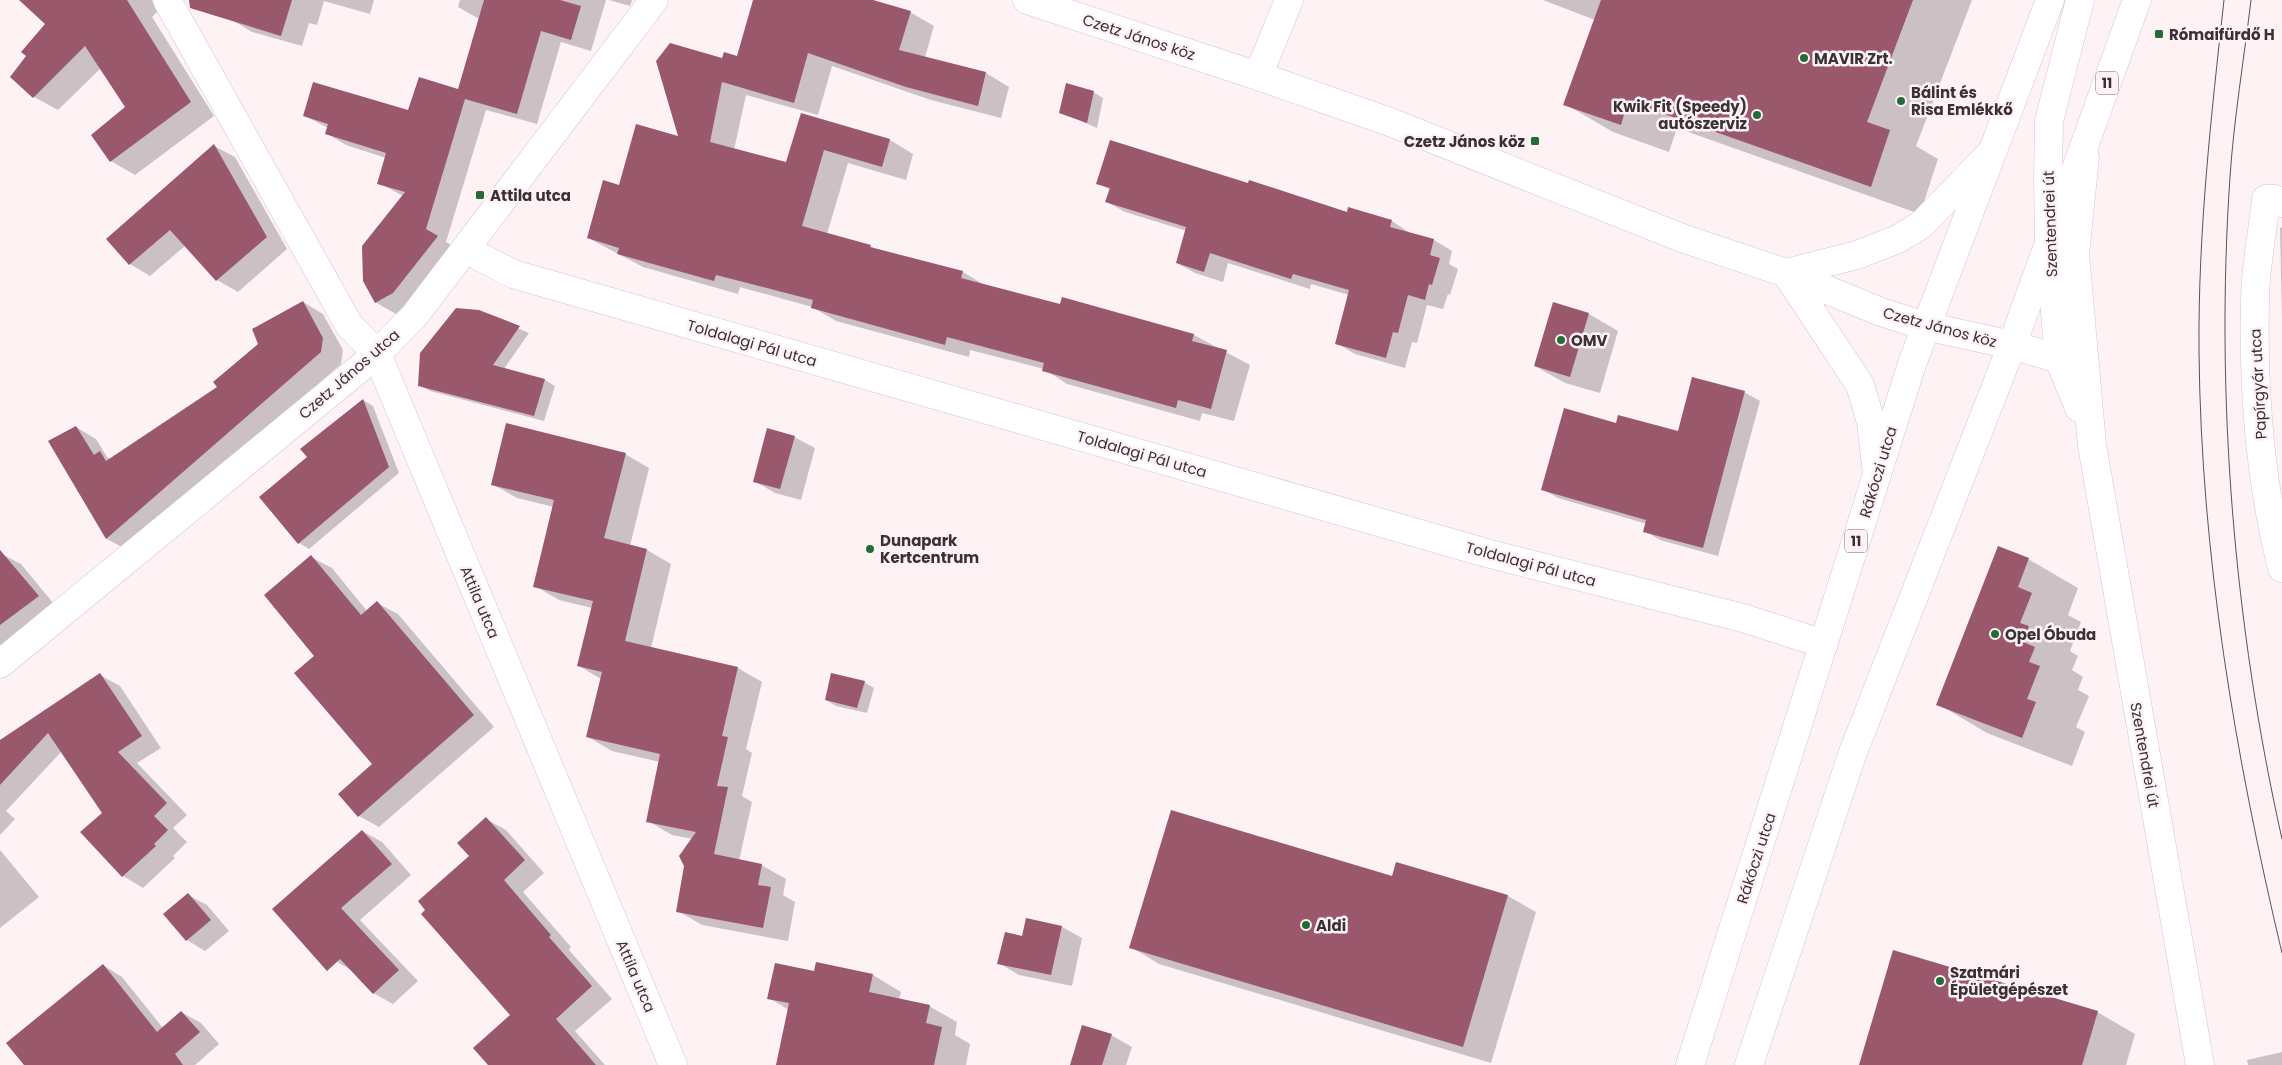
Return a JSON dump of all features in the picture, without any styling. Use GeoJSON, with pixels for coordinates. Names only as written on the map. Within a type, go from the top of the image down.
{"type":"FeatureCollection","features":[{"type":"Feature","properties":{"kind":"street","name":"Attila utca"},"geometry":{"type":"LineString","coordinates":[[167,0],[349,325],[376,354],[673,1065]]}},
{"type":"Feature","properties":{"kind":"street","name":"Czetz János utca"},"geometry":{"type":"LineString","coordinates":[[0,664],[376,354],[415,315],[654,0]]}},
{"type":"Feature","properties":{"kind":"street","name":"Czetz János köz"},"geometry":{"type":"LineString","coordinates":[[1027,0],[1258,76],[1390,122],[1682,238],[1786,273],[1882,312],[1925,326],[2059,359]]}},
{"type":"Feature","properties":{"kind":"street"},"geometry":{"type":"LineString","coordinates":[[1258,76],[1289,0]]}},
{"type":"Feature","properties":{"kind":"street","name":"Rákóczi utca"},"geometry":{"type":"LineString","coordinates":[[1690,1065],[1925,326],[2050,0]]}},
{"type":"Feature","properties":{"kind":"street","name":"Szentendrei út"},"geometry":{"type":"LineString","coordinates":[[2080,0],[2048,122],[2049,240],[2059,359],[2092,445]]}},
{"type":"Feature","properties":{"kind":"street","name":"Szentendrei út"},"geometry":{"type":"LineString","coordinates":[[2137,0],[2087,141],[2075,254],[2092,445],[2200,1065]]}},
{"type":"Feature","properties":{"kind":"street","name":"11"},"geometry":{"type":"LineString","coordinates":[[1749,1065],[1852,755],[2012,346],[2049,240],[2087,141]]}},
{"type":"Feature","properties":{"kind":"street"},"geometry":{"type":"LineString","coordinates":[[1878,474],[1872,422],[1860,385],[1786,273],[1857,255],[1898,239],[1920,225],[1989,155]]}},
{"type":"Feature","properties":{"kind":"street","name":"Papírgyár utca"},"geometry":{"type":"LineString","coordinates":[[2274,201],[2255,299],[2255,365],[2266,483],[2282,568]]}},
{"type":"Feature","properties":{"kind":"street","name":"Toldalagi Pál utca"},"geometry":{"type":"LineString","coordinates":[[465,249],[513,274],[1490,554],[1744,618],[1824,644]]}},
{"type":"Feature","properties":{"kind":"building"},"geometry":{"type":"Polygon","coordinates":[[[19,0],[127,0],[191,102],[110,162],[91,135],[125,107],[85,46],[33,98],[10,77],[26,56],[21,52],[45,24],[19,0]]]}},
{"type":"Feature","properties":{"kind":"building"},"geometry":{"type":"Polygon","coordinates":[[[189,0],[292,0],[281,36],[190,8],[189,0]]]}},
{"type":"Feature","properties":{"kind":"building"},"geometry":{"type":"Polygon","coordinates":[[[484,0],[560,0],[581,6],[571,40],[541,31],[517,114],[465,99],[426,229],[438,236],[393,293],[375,303],[363,281],[362,246],[405,192],[377,184],[386,153],[325,134],[328,124],[303,116],[313,82],[408,110],[419,77],[458,89],[484,0]]]}},
{"type":"Feature","properties":{"kind":"building"},"geometry":{"type":"Polygon","coordinates":[[[753,0],[873,0],[911,11],[899,50],[986,72],[978,106],[906,87],[808,53],[794,103],[722,82],[710,142],[786,162],[801,113],[890,139],[882,167],[824,150],[802,226],[871,245],[870,247],[963,271],[961,278],[1060,304],[1062,297],[1194,334],[1192,341],[1227,350],[1211,409],[1178,400],[1176,408],[1042,371],[1044,363],[947,337],[945,345],[811,308],[813,300],[716,275],[714,281],[617,254],[619,248],[587,238],[603,180],[619,185],[636,124],[678,136],[656,61],[670,43],[722,58],[724,52],[737,56],[753,0]]]}},
{"type":"Feature","properties":{"kind":"building"},"geometry":{"type":"Polygon","coordinates":[[[1601,0],[1913,0],[1867,122],[1890,130],[1871,187],[1628,101],[1621,125],[1563,105],[1601,0]]]}},
{"type":"Feature","properties":{"kind":"building"},"geometry":{"type":"Polygon","coordinates":[[[1066,83],[1094,91],[1087,123],[1059,113],[1066,83]]]}},
{"type":"Feature","properties":{"kind":"building"},"geometry":{"type":"Polygon","coordinates":[[[1110,140],[1248,183],[1249,180],[1347,212],[1348,207],[1392,220],[1390,227],[1434,239],[1430,255],[1440,258],[1432,285],[1429,284],[1425,300],[1408,295],[1398,333],[1393,332],[1386,358],[1335,344],[1349,290],[1293,274],[1291,279],[1210,253],[1204,272],[1176,263],[1186,227],[1105,202],[1110,188],[1096,184],[1110,140]]]}},
{"type":"Feature","properties":{"kind":"building"},"geometry":{"type":"Polygon","coordinates":[[[214,144],[267,237],[216,281],[170,230],[129,265],[106,239],[214,144]]]}},
{"type":"Feature","properties":{"kind":"building"},"geometry":{"type":"Polygon","coordinates":[[[303,301],[323,338],[321,352],[106,539],[48,441],[76,426],[94,455],[100,451],[106,461],[217,387],[213,382],[258,344],[252,329],[303,301]]]}},
{"type":"Feature","properties":{"kind":"building","name":"OMV"},"geometry":{"type":"Polygon","coordinates":[[[1553,302],[1589,313],[1570,377],[1534,366],[1553,302]]]}},
{"type":"Feature","properties":{"kind":"building"},"geometry":{"type":"Polygon","coordinates":[[[456,308],[479,310],[520,326],[493,365],[545,379],[534,416],[418,386],[420,353],[456,308]]]}},
{"type":"Feature","properties":{"kind":"building"},"geometry":{"type":"Polygon","coordinates":[[[1692,377],[1745,391],[1703,548],[1643,532],[1646,520],[1541,490],[1564,408],[1616,423],[1618,415],[1678,431],[1692,377]]]}},
{"type":"Feature","properties":{"kind":"building"},"geometry":{"type":"Polygon","coordinates":[[[363,399],[389,467],[298,544],[259,497],[307,457],[300,449],[363,399]]]}},
{"type":"Feature","properties":{"kind":"building"},"geometry":{"type":"Polygon","coordinates":[[[506,423],[626,453],[604,538],[647,549],[625,641],[738,667],[722,736],[728,737],[717,786],[728,787],[714,854],[762,864],[758,885],[771,887],[763,928],[676,912],[684,866],[679,856],[696,832],[646,822],[660,754],[586,737],[602,672],[577,666],[593,601],[533,587],[554,500],[491,485],[506,423]]]}},
{"type":"Feature","properties":{"kind":"building"},"geometry":{"type":"Polygon","coordinates":[[[767,428],[795,436],[780,489],[753,482],[767,428]]]}},
{"type":"Feature","properties":{"kind":"building","name":"Opel Óbuda"},"geometry":{"type":"Polygon","coordinates":[[[1998,546],[2029,558],[2018,587],[2032,593],[2020,623],[2029,626],[2023,642],[2035,647],[2029,662],[2040,666],[2027,699],[2036,702],[2022,738],[1936,705],[1998,546]]]}},
{"type":"Feature","properties":{"kind":"building"},"geometry":{"type":"Polygon","coordinates":[[[0,550],[39,596],[0,625],[0,550]]]}},
{"type":"Feature","properties":{"kind":"building"},"geometry":{"type":"Polygon","coordinates":[[[311,555],[361,615],[377,601],[474,715],[358,817],[338,794],[372,764],[294,673],[314,656],[264,595],[311,555]]]}},
{"type":"Feature","properties":{"kind":"building"},"geometry":{"type":"Polygon","coordinates":[[[100,673],[142,736],[118,752],[167,803],[154,816],[168,830],[154,844],[156,846],[122,877],[80,832],[102,813],[48,733],[0,785],[0,740],[100,673]]]}},
{"type":"Feature","properties":{"kind":"building"},"geometry":{"type":"Polygon","coordinates":[[[831,673],[865,681],[857,708],[825,700],[831,673]]]}},
{"type":"Feature","properties":{"kind":"building","name":"Aldi"},"geometry":{"type":"Polygon","coordinates":[[[1171,810],[1392,876],[1396,862],[1508,895],[1463,1047],[1129,948],[1171,810]]]}},
{"type":"Feature","properties":{"kind":"building"},"geometry":{"type":"Polygon","coordinates":[[[486,817],[525,860],[504,880],[551,935],[549,937],[592,986],[556,1019],[596,1065],[488,1065],[473,1048],[510,1015],[421,914],[425,910],[418,901],[469,856],[457,843],[486,817]]]}},
{"type":"Feature","properties":{"kind":"building"},"geometry":{"type":"Polygon","coordinates":[[[362,830],[392,864],[341,908],[399,970],[373,994],[340,959],[327,971],[272,909],[362,830]]]}},
{"type":"Feature","properties":{"kind":"building"},"geometry":{"type":"Polygon","coordinates":[[[188,893],[211,920],[186,941],[163,914],[188,893]]]}},
{"type":"Feature","properties":{"kind":"building"},"geometry":{"type":"Polygon","coordinates":[[[1026,918],[1062,926],[1051,975],[997,964],[1005,932],[1022,936],[1026,918]]]}},
{"type":"Feature","properties":{"kind":"building","name":"Szatmári Épületgépészet"},"geometry":{"type":"Polygon","coordinates":[[[1893,950],[2098,1011],[2082,1065],[1859,1065],[1893,950]]]}},
{"type":"Feature","properties":{"kind":"building"},"geometry":{"type":"Polygon","coordinates":[[[816,962],[873,974],[869,992],[930,1005],[926,1023],[942,1027],[934,1065],[776,1065],[789,1003],[767,999],[775,963],[814,971],[816,962]]]}},
{"type":"Feature","properties":{"kind":"building"},"geometry":{"type":"Polygon","coordinates":[[[103,964],[157,1032],[181,1011],[200,1032],[175,1054],[183,1065],[24,1065],[6,1043],[103,964]]]}},
{"type":"Feature","properties":{"kind":"building"},"geometry":{"type":"Polygon","coordinates":[[[1082,1025],[1112,1034],[1102,1065],[1070,1065],[1082,1025]]]}},
{"type":"Feature","properties":{"kind":"tram line"},"geometry":{"type":"LineString","coordinates":[[2224,0],[2203,219],[2199,307],[2201,427],[2206,503],[2224,654],[2249,804],[2282,953]]}},
{"type":"Feature","properties":{"kind":"tram line"},"geometry":{"type":"LineString","coordinates":[[2251,0],[2230,177],[2226,260],[2227,426],[2232,510],[2240,593],[2265,758],[2282,839]]}},
{"type":"Feature","properties":{"kind":"place","name":"Rómaifürdő H"},"geometry":{"type":"Point","coordinates":[2159,34]}},
{"type":"Feature","properties":{"kind":"place","name":"MAVIR Zrt."},"geometry":{"type":"Point","coordinates":[1804,58]}},
{"type":"Feature","properties":{"kind":"place","name":"Bálint és Risa Emlékkő"},"geometry":{"type":"Point","coordinates":[1901,101]}},
{"type":"Feature","properties":{"kind":"place","name":"Kwik Fit (Speedy) autószerviz"},"geometry":{"type":"Point","coordinates":[1757,115]}},
{"type":"Feature","properties":{"kind":"place","name":"Czetz János köz"},"geometry":{"type":"Point","coordinates":[1535,141]}},
{"type":"Feature","properties":{"kind":"place","name":"Attila utca"},"geometry":{"type":"Point","coordinates":[480,195]}},
{"type":"Feature","properties":{"kind":"place","name":"OMV"},"geometry":{"type":"Point","coordinates":[1561,340]}},
{"type":"Feature","properties":{"kind":"place","name":"Dunapark Kertcentrum"},"geometry":{"type":"Point","coordinates":[870,549]}},
{"type":"Feature","properties":{"kind":"place","name":"Opel Óbuda"},"geometry":{"type":"Point","coordinates":[1995,634]}},
{"type":"Feature","properties":{"kind":"place","name":"Aldi"},"geometry":{"type":"Point","coordinates":[1306,925]}},
{"type":"Feature","properties":{"kind":"place","name":"Szatmári Épületgépészet"},"geometry":{"type":"Point","coordinates":[1940,981]}}]}
